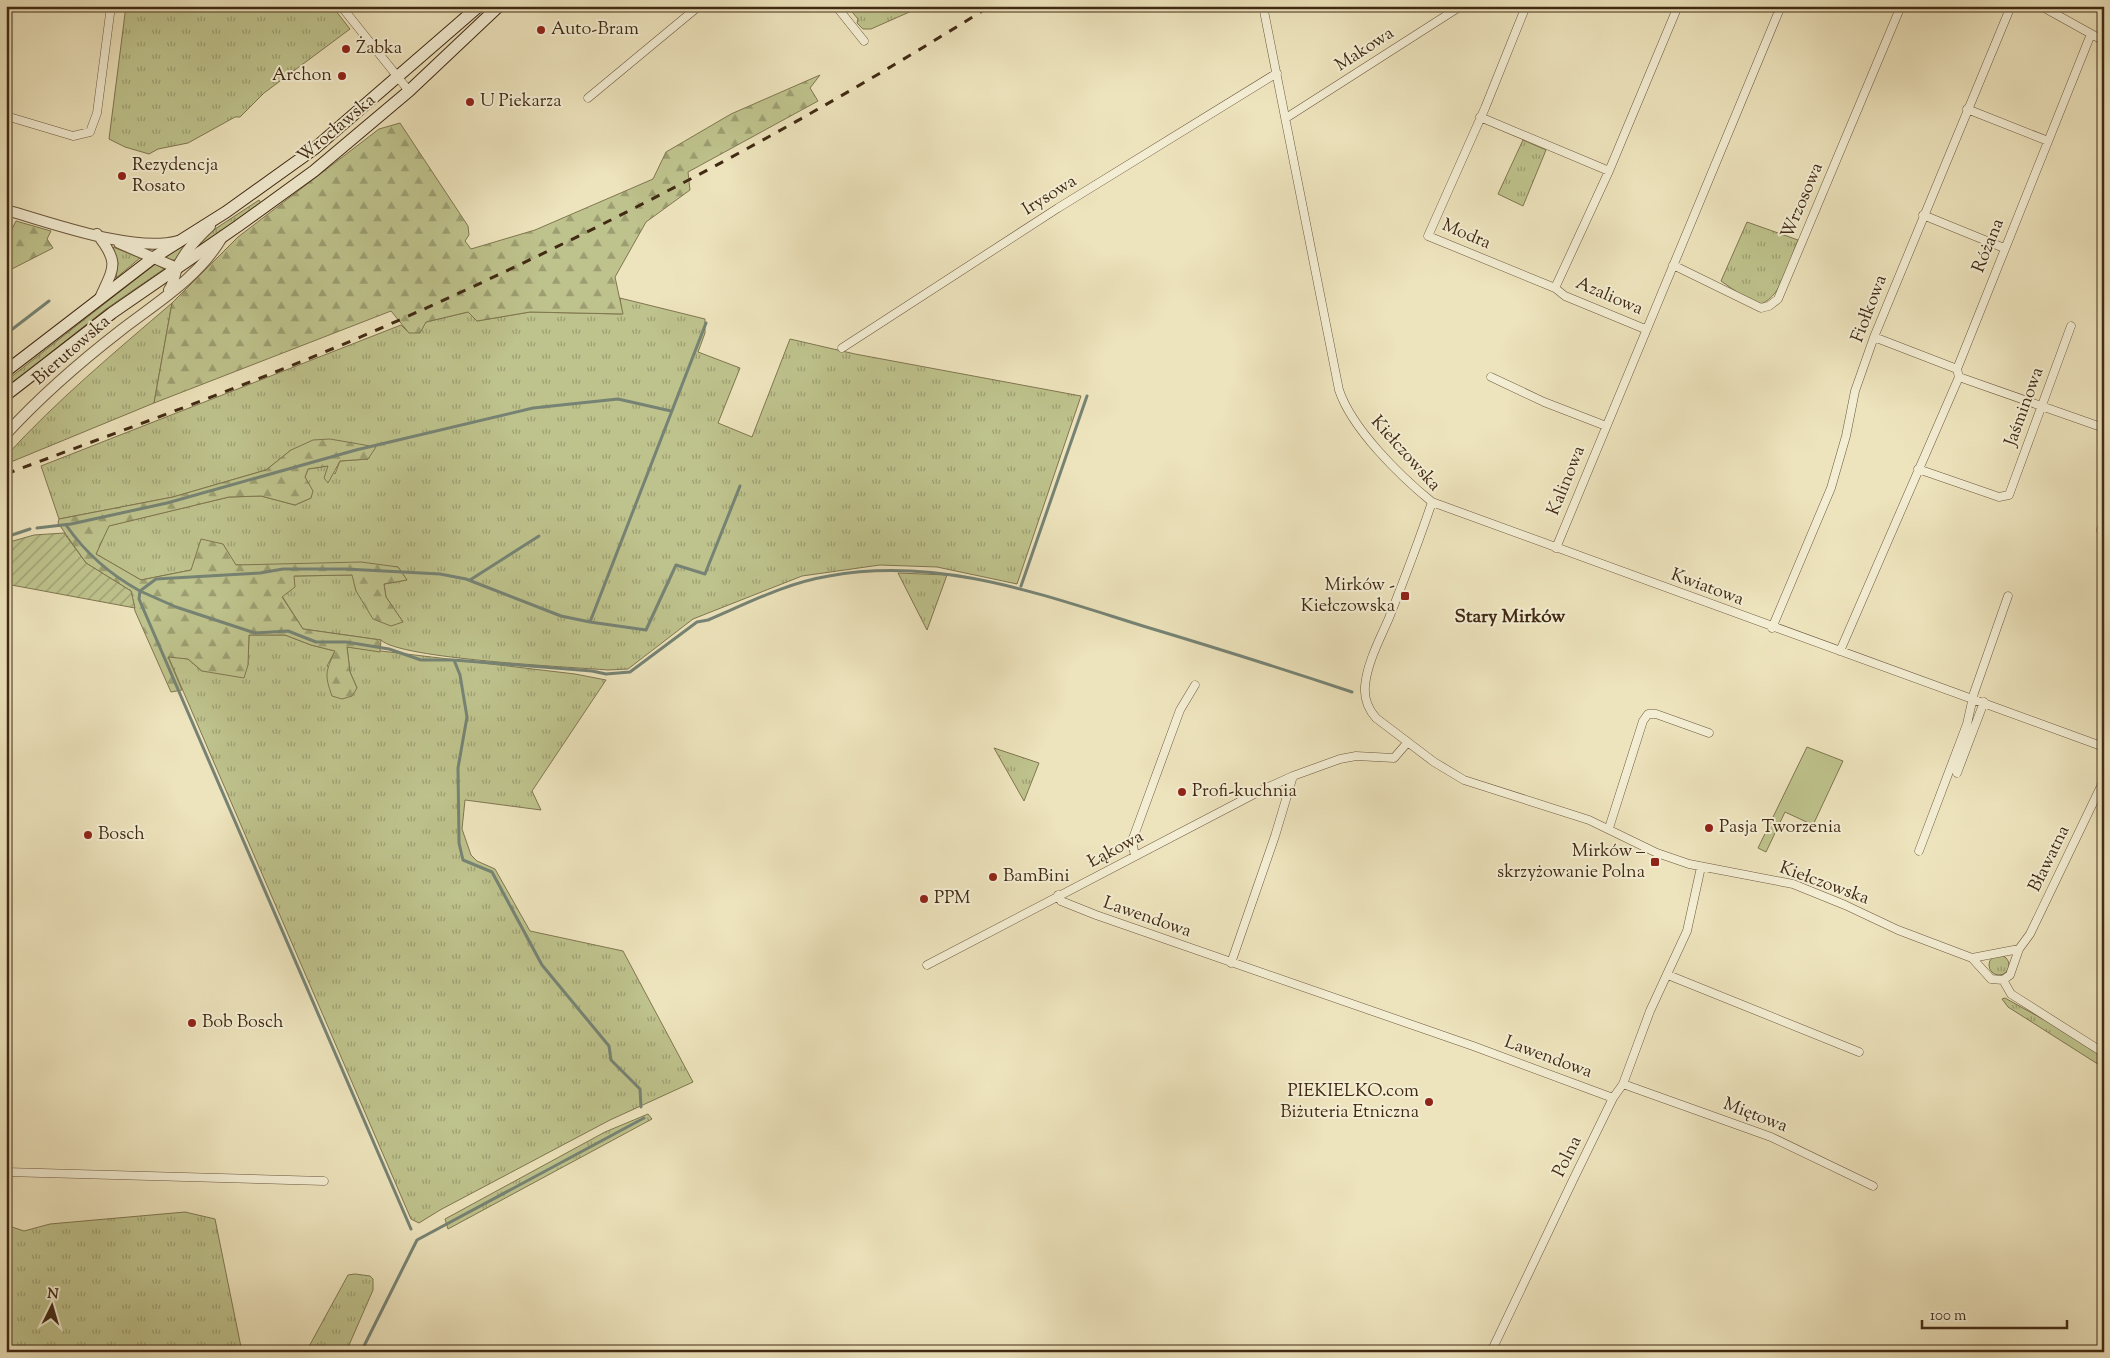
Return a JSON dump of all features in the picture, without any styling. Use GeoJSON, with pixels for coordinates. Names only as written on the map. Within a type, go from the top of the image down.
{"type":"FeatureCollection","features":[{"type":"Feature","properties":{"kind":"main road","name":"Wrocławska"},"geometry":{"type":"LineString","coordinates":[[6,371],[153,258],[218,217],[314,150],[479,6]]}},
{"type":"Feature","properties":{"kind":"main road","name":"Wrocławska"},"geometry":{"type":"LineString","coordinates":[[182,263],[221,238],[314,171],[409,91],[499,6]]}},
{"type":"Feature","properties":{"kind":"main road"},"geometry":{"type":"LineString","coordinates":[[6,395],[96,324],[182,263]]}},
{"type":"Feature","properties":{"kind":"street"},"geometry":{"type":"LineString","coordinates":[[6,116],[73,136],[90,132],[97,113],[111,6]]}},
{"type":"Feature","properties":{"kind":"street"},"geometry":{"type":"LineString","coordinates":[[341,6],[409,91]]}},
{"type":"Feature","properties":{"kind":"street"},"geometry":{"type":"LineString","coordinates":[[588,98],[699,6]]}},
{"type":"Feature","properties":{"kind":"street"},"geometry":{"type":"LineString","coordinates":[[836,6],[864,41]]}},
{"type":"Feature","properties":{"kind":"street","name":"Kiełczowska"},"geometry":{"type":"LineString","coordinates":[[1263,6],[1339,390],[1344,405],[1361,429],[1418,491],[1432,502],[1372,662],[1365,686],[1366,698],[1372,714],[1407,743],[1448,772],[1464,780],[1609,828],[1657,853],[1701,867],[1793,884],[1914,936],[1972,958],[1991,979],[2003,980]]}},
{"type":"Feature","properties":{"kind":"street","name":"Makowa"},"geometry":{"type":"LineString","coordinates":[[1286,118],[1461,6]]}},
{"type":"Feature","properties":{"kind":"street","name":"Modra"},"geometry":{"type":"LineString","coordinates":[[1526,6],[1428,236],[1555,288]]}},
{"type":"Feature","properties":{"kind":"street","name":"Azaliowa"},"geometry":{"type":"LineString","coordinates":[[1678,6],[1609,172],[1555,288],[1565,296],[1646,328],[1780,8],[1769,6]]}},
{"type":"Feature","properties":{"kind":"street","name":"Wrzosowa"},"geometry":{"type":"LineString","coordinates":[[1673,265],[1761,308],[1769,306],[1778,300],[1901,6]]}},
{"type":"Feature","properties":{"kind":"street","name":"Fiołkowa"},"geometry":{"type":"LineString","coordinates":[[1772,628],[1831,488],[1846,436],[1855,391],[1874,337],[2011,6]]}},
{"type":"Feature","properties":{"kind":"street"},"geometry":{"type":"LineString","coordinates":[[2041,6],[2104,41]]}},
{"type":"Feature","properties":{"kind":"street","name":"Różana"},"geometry":{"type":"LineString","coordinates":[[1840,651],[1958,373],[2004,248],[2091,34]]}},
{"type":"Feature","properties":{"kind":"street","name":"Irysowa"},"geometry":{"type":"LineString","coordinates":[[842,348],[1058,208],[1277,73]]}},
{"type":"Feature","properties":{"kind":"street"},"geometry":{"type":"LineString","coordinates":[[1967,109],[2048,141]]}},
{"type":"Feature","properties":{"kind":"street"},"geometry":{"type":"LineString","coordinates":[[1480,117],[1609,172]]}},
{"type":"Feature","properties":{"kind":"street"},"geometry":{"type":"LineString","coordinates":[[6,210],[97,234],[152,245],[175,243]]}},
{"type":"Feature","properties":{"kind":"street"},"geometry":{"type":"LineString","coordinates":[[1923,215],[2004,248]]}},
{"type":"Feature","properties":{"kind":"street","name":"Wrocławska"},"geometry":{"type":"LineString","coordinates":[[182,263],[198,238],[218,217]]}},
{"type":"Feature","properties":{"kind":"street"},"geometry":{"type":"LineString","coordinates":[[97,234],[153,258],[182,263]]}},
{"type":"Feature","properties":{"kind":"street"},"geometry":{"type":"LineString","coordinates":[[97,234],[110,251],[114,262],[100,298]]}},
{"type":"Feature","properties":{"kind":"street","name":"Bierutowska"},"geometry":{"type":"LineString","coordinates":[[6,434],[26,413],[97,350],[164,297],[209,258],[221,238]]}},
{"type":"Feature","properties":{"kind":"street","name":"Bierutowska"},"geometry":{"type":"LineString","coordinates":[[164,297],[174,282],[182,263]]}},
{"type":"Feature","properties":{"kind":"street","name":"Jaśminowa"},"geometry":{"type":"LineString","coordinates":[[1918,469],[1999,497],[2006,497],[2071,326]]}},
{"type":"Feature","properties":{"kind":"street","name":"Kalinowa"},"geometry":{"type":"LineString","coordinates":[[1556,548],[1646,328]]}},
{"type":"Feature","properties":{"kind":"street"},"geometry":{"type":"LineString","coordinates":[[1874,337],[1958,373],[2104,428]]}},
{"type":"Feature","properties":{"kind":"street"},"geometry":{"type":"LineString","coordinates":[[1490,377],[1544,402],[1606,426]]}},
{"type":"Feature","properties":{"kind":"street","name":"Kwiatowa"},"geometry":{"type":"LineString","coordinates":[[1432,502],[1772,628],[1973,698],[2104,747]]}},
{"type":"Feature","properties":{"kind":"street"},"geometry":{"type":"LineString","coordinates":[[1919,851],[1967,724],[1973,698],[2008,596]]}},
{"type":"Feature","properties":{"kind":"street"},"geometry":{"type":"LineString","coordinates":[[1135,856],[1132,840],[1180,710],[1195,685]]}},
{"type":"Feature","properties":{"kind":"street"},"geometry":{"type":"LineString","coordinates":[[1957,773],[1984,702]]}},
{"type":"Feature","properties":{"kind":"street"},"geometry":{"type":"LineString","coordinates":[[1609,828],[1643,721],[1648,714],[1656,714],[1709,733]]}},
{"type":"Feature","properties":{"kind":"street","name":"Łąkowa"},"geometry":{"type":"LineString","coordinates":[[927,965],[1058,895],[1294,776],[1340,759],[1356,756],[1394,758],[1407,743]]}},
{"type":"Feature","properties":{"kind":"street"},"geometry":{"type":"LineString","coordinates":[[1231,963],[1294,776]]}},
{"type":"Feature","properties":{"kind":"street","name":"Bławatna"},"geometry":{"type":"LineString","coordinates":[[2003,980],[2010,975],[2019,949],[2030,934],[2104,780]]}},
{"type":"Feature","properties":{"kind":"street","name":"Polna"},"geometry":{"type":"LineString","coordinates":[[1491,1352],[1613,1098],[1622,1084],[1650,1011],[1687,931],[1701,867]]}},
{"type":"Feature","properties":{"kind":"street","name":"Lawendowa"},"geometry":{"type":"LineString","coordinates":[[1058,895],[1061,901],[1096,916],[1472,1046],[1613,1098]]}},
{"type":"Feature","properties":{"kind":"street"},"geometry":{"type":"LineString","coordinates":[[1972,958],[2019,949]]}},
{"type":"Feature","properties":{"kind":"street"},"geometry":{"type":"LineString","coordinates":[[1668,975],[1859,1052]]}},
{"type":"Feature","properties":{"kind":"street"},"geometry":{"type":"LineString","coordinates":[[2003,980],[2012,994],[2104,1053]]}},
{"type":"Feature","properties":{"kind":"street","name":"Miętowa"},"geometry":{"type":"LineString","coordinates":[[1622,1084],[1770,1136],[1873,1186]]}},
{"type":"Feature","properties":{"kind":"street"},"geometry":{"type":"LineString","coordinates":[[6,1172],[324,1181]]}},
{"type":"Feature","properties":{"kind":"green space"},"geometry":{"type":"Polygon","coordinates":[[[126,6],[332,6],[350,29],[264,93],[240,117],[235,117],[188,143],[158,149],[149,154],[125,147],[109,139],[126,6]]]}},
{"type":"Feature","properties":{"kind":"green space"},"geometry":{"type":"Polygon","coordinates":[[[847,6],[923,6],[871,29],[863,29],[857,23],[858,19],[847,6]]]}},
{"type":"Feature","properties":{"kind":"green space"},"geometry":{"type":"Polygon","coordinates":[[[820,75],[810,88],[818,101],[688,172],[690,190],[646,222],[615,277],[623,314],[530,312],[477,321],[468,312],[426,322],[420,333],[409,333],[391,311],[154,403],[172,303],[238,237],[379,129],[400,123],[468,226],[469,235],[465,241],[471,249],[535,230],[653,179],[666,152],[731,114],[820,75]]]}},
{"type":"Feature","properties":{"kind":"green space"},"geometry":{"type":"Polygon","coordinates":[[[1523,140],[1546,150],[1523,206],[1498,194],[1523,140]]]}},
{"type":"Feature","properties":{"kind":"green space"},"geometry":{"type":"Polygon","coordinates":[[[259,200],[261,203],[196,248],[212,231],[259,200]]]}},
{"type":"Feature","properties":{"kind":"green space"},"geometry":{"type":"Polygon","coordinates":[[[16,221],[51,231],[47,239],[53,248],[8,271],[6,241],[16,221]]]}},
{"type":"Feature","properties":{"kind":"green space"},"geometry":{"type":"Polygon","coordinates":[[[1747,222],[1798,240],[1780,285],[1769,300],[1761,304],[1744,297],[1721,281],[1747,222]]]}},
{"type":"Feature","properties":{"kind":"green space"},"geometry":{"type":"Polygon","coordinates":[[[192,238],[179,260],[167,260],[164,257],[192,238]]]}},
{"type":"Feature","properties":{"kind":"green space"},"geometry":{"type":"Polygon","coordinates":[[[113,247],[140,258],[116,278],[118,263],[113,247]]]}},
{"type":"Feature","properties":{"kind":"green space"},"geometry":{"type":"Polygon","coordinates":[[[155,264],[164,269],[106,309],[6,388],[6,381],[155,264]]]}},
{"type":"Feature","properties":{"kind":"green space"},"geometry":{"type":"Polygon","coordinates":[[[620,298],[705,319],[705,333],[698,352],[740,368],[718,423],[752,437],[790,339],[855,354],[1081,396],[1017,584],[937,567],[880,565],[802,576],[693,619],[628,669],[608,670],[560,667],[451,657],[395,647],[381,640],[303,629],[282,596],[294,576],[353,575],[356,591],[403,622],[386,597],[384,584],[407,580],[398,567],[235,565],[223,544],[191,570],[141,580],[96,554],[108,526],[229,497],[261,496],[295,505],[311,498],[312,491],[305,477],[308,469],[328,466],[335,474],[340,461],[368,459],[291,450],[266,470],[173,497],[59,519],[41,466],[401,325],[409,333],[426,322],[468,312],[477,321],[530,312],[622,314],[620,298]]]}},
{"type":"Feature","properties":{"kind":"green space"},"geometry":{"type":"Polygon","coordinates":[[[172,303],[154,403],[6,464],[6,456],[45,415],[172,303]]]}},
{"type":"Feature","properties":{"kind":"green space"},"geometry":{"type":"Polygon","coordinates":[[[330,439],[376,447],[368,459],[340,461],[328,483],[324,478],[328,466],[308,469],[305,477],[313,491],[311,498],[295,505],[261,496],[229,497],[109,526],[96,554],[141,580],[191,570],[201,539],[223,544],[236,565],[361,562],[398,567],[407,580],[384,584],[386,597],[403,622],[391,626],[373,619],[356,591],[352,575],[294,576],[295,587],[282,597],[303,629],[381,640],[380,652],[347,647],[350,672],[357,688],[352,696],[342,699],[332,696],[327,673],[335,651],[311,645],[285,635],[249,635],[248,665],[244,678],[202,671],[188,659],[168,657],[182,690],[171,692],[135,611],[131,591],[86,563],[58,523],[59,519],[173,497],[266,470],[291,450],[313,440],[330,439]]]}},
{"type":"Feature","properties":{"kind":"green space"},"geometry":{"type":"Polygon","coordinates":[[[64,533],[86,563],[131,591],[135,608],[6,584],[6,543],[34,535],[64,533]]]}},
{"type":"Feature","properties":{"kind":"green space"},"geometry":{"type":"Polygon","coordinates":[[[898,573],[947,575],[927,630],[898,573]]]}},
{"type":"Feature","properties":{"kind":"green space"},"geometry":{"type":"Polygon","coordinates":[[[249,635],[285,635],[311,645],[335,651],[327,666],[357,688],[350,672],[347,647],[575,674],[606,680],[532,791],[541,810],[465,800],[462,829],[471,855],[477,861],[495,869],[530,931],[623,951],[693,1082],[610,1120],[419,1223],[411,1219],[168,656],[188,659],[202,671],[248,665],[249,635]]]}},
{"type":"Feature","properties":{"kind":"green space"},"geometry":{"type":"Polygon","coordinates":[[[1807,747],[1843,761],[1813,825],[1785,812],[1766,852],[1758,848],[1807,747]]]}},
{"type":"Feature","properties":{"kind":"green space"},"geometry":{"type":"Polygon","coordinates":[[[994,748],[1039,763],[1024,801],[994,748]]]}},
{"type":"Feature","properties":{"kind":"green space"},"geometry":{"type":"Polygon","coordinates":[[[1999,955],[2006,958],[2009,965],[2006,972],[1999,975],[1992,972],[1989,965],[1992,958],[1999,955]]]}},
{"type":"Feature","properties":{"kind":"green space"},"geometry":{"type":"Polygon","coordinates":[[[2005,998],[2048,1022],[2104,1058],[2104,1068],[2008,1007],[2002,999],[2005,998]]]}},
{"type":"Feature","properties":{"kind":"green space"},"geometry":{"type":"Polygon","coordinates":[[[648,1114],[652,1119],[448,1229],[445,1219],[605,1132],[648,1114]]]}},
{"type":"Feature","properties":{"kind":"green space"},"geometry":{"type":"Polygon","coordinates":[[[185,1212],[215,1219],[242,1352],[6,1352],[6,1225],[24,1231],[50,1224],[185,1212]]]}},
{"type":"Feature","properties":{"kind":"green space"},"geometry":{"type":"Polygon","coordinates":[[[348,1275],[370,1276],[373,1279],[373,1290],[346,1352],[306,1352],[348,1275]]]}},
{"type":"Feature","properties":{"kind":"waterway"},"geometry":{"type":"LineString","coordinates":[[6,334],[49,301]]}},
{"type":"Feature","properties":{"kind":"waterway"},"geometry":{"type":"LineString","coordinates":[[66,525],[90,554],[118,578],[140,591],[156,579],[260,573],[283,569],[346,569],[440,574],[466,579],[561,616],[590,622],[706,323]]}},
{"type":"Feature","properties":{"kind":"waterway"},"geometry":{"type":"LineString","coordinates":[[1021,586],[1087,396]]}},
{"type":"Feature","properties":{"kind":"waterway"},"geometry":{"type":"LineString","coordinates":[[37,528],[71,524],[167,503],[356,450],[533,408],[618,399],[671,411]]}},
{"type":"Feature","properties":{"kind":"waterway"},"geometry":{"type":"LineString","coordinates":[[590,622],[646,630],[676,565],[705,574],[740,486]]}},
{"type":"Feature","properties":{"kind":"waterway"},"geometry":{"type":"LineString","coordinates":[[6,537],[30,529]]}},
{"type":"Feature","properties":{"kind":"waterway"},"geometry":{"type":"LineString","coordinates":[[470,580],[539,536]]}},
{"type":"Feature","properties":{"kind":"waterway"},"geometry":{"type":"LineString","coordinates":[[411,1229],[139,599],[140,591],[176,607],[255,633],[288,631],[316,642],[346,642],[389,649],[421,660],[454,660],[592,671],[606,674],[630,672],[697,622],[708,620],[798,583],[829,576],[870,571],[910,571],[949,575],[1027,591],[1222,650],[1352,692]]}},
{"type":"Feature","properties":{"kind":"waterway"},"geometry":{"type":"LineString","coordinates":[[454,660],[460,675],[467,717],[458,768],[459,843],[463,860],[492,872],[542,965],[609,1046],[611,1060],[640,1089],[641,1107]]}},
{"type":"Feature","properties":{"kind":"waterway"},"geometry":{"type":"LineString","coordinates":[[361,1352],[417,1240],[644,1118]]}},
{"type":"Feature","properties":{"kind":"railway"},"geometry":{"type":"LineString","coordinates":[[6,474],[194,404],[333,349],[536,257],[691,179],[767,138],[990,6]]}},
{"type":"Feature","properties":{"kind":"place","name":"Auto-Bram"},"geometry":{"type":"Point","coordinates":[541,30]}},
{"type":"Feature","properties":{"kind":"place","name":"Żabka"},"geometry":{"type":"Point","coordinates":[346,49]}},
{"type":"Feature","properties":{"kind":"place","name":"Archon"},"geometry":{"type":"Point","coordinates":[342,76]}},
{"type":"Feature","properties":{"kind":"place","name":"U Piekarza"},"geometry":{"type":"Point","coordinates":[470,102]}},
{"type":"Feature","properties":{"kind":"place","name":"Rezydencja Rosato"},"geometry":{"type":"Point","coordinates":[122,176]}},
{"type":"Feature","properties":{"kind":"place","name":"Mirków - Kiełczowska"},"geometry":{"type":"Point","coordinates":[1405,596]}},
{"type":"Feature","properties":{"kind":"place","name":"Profi-kuchnia"},"geometry":{"type":"Point","coordinates":[1182,792]}},
{"type":"Feature","properties":{"kind":"place","name":"Pasja Tworzenia"},"geometry":{"type":"Point","coordinates":[1709,828]}},
{"type":"Feature","properties":{"kind":"place","name":"Bosch"},"geometry":{"type":"Point","coordinates":[88,835]}},
{"type":"Feature","properties":{"kind":"place","name":"Mirków – skrzyżowanie Polna"},"geometry":{"type":"Point","coordinates":[1655,862]}},
{"type":"Feature","properties":{"kind":"place","name":"BamBini"},"geometry":{"type":"Point","coordinates":[993,877]}},
{"type":"Feature","properties":{"kind":"place","name":"PPM"},"geometry":{"type":"Point","coordinates":[924,899]}},
{"type":"Feature","properties":{"kind":"place","name":"Bob Bosch"},"geometry":{"type":"Point","coordinates":[192,1023]}},
{"type":"Feature","properties":{"kind":"place","name":"PIEKIELKO.com Biżuteria Etniczna"},"geometry":{"type":"Point","coordinates":[1429,1102]}},
{"type":"Feature","properties":{"kind":"district","name":"Stary Mirków"},"geometry":{"type":"Point","coordinates":[1510,617]}}]}
